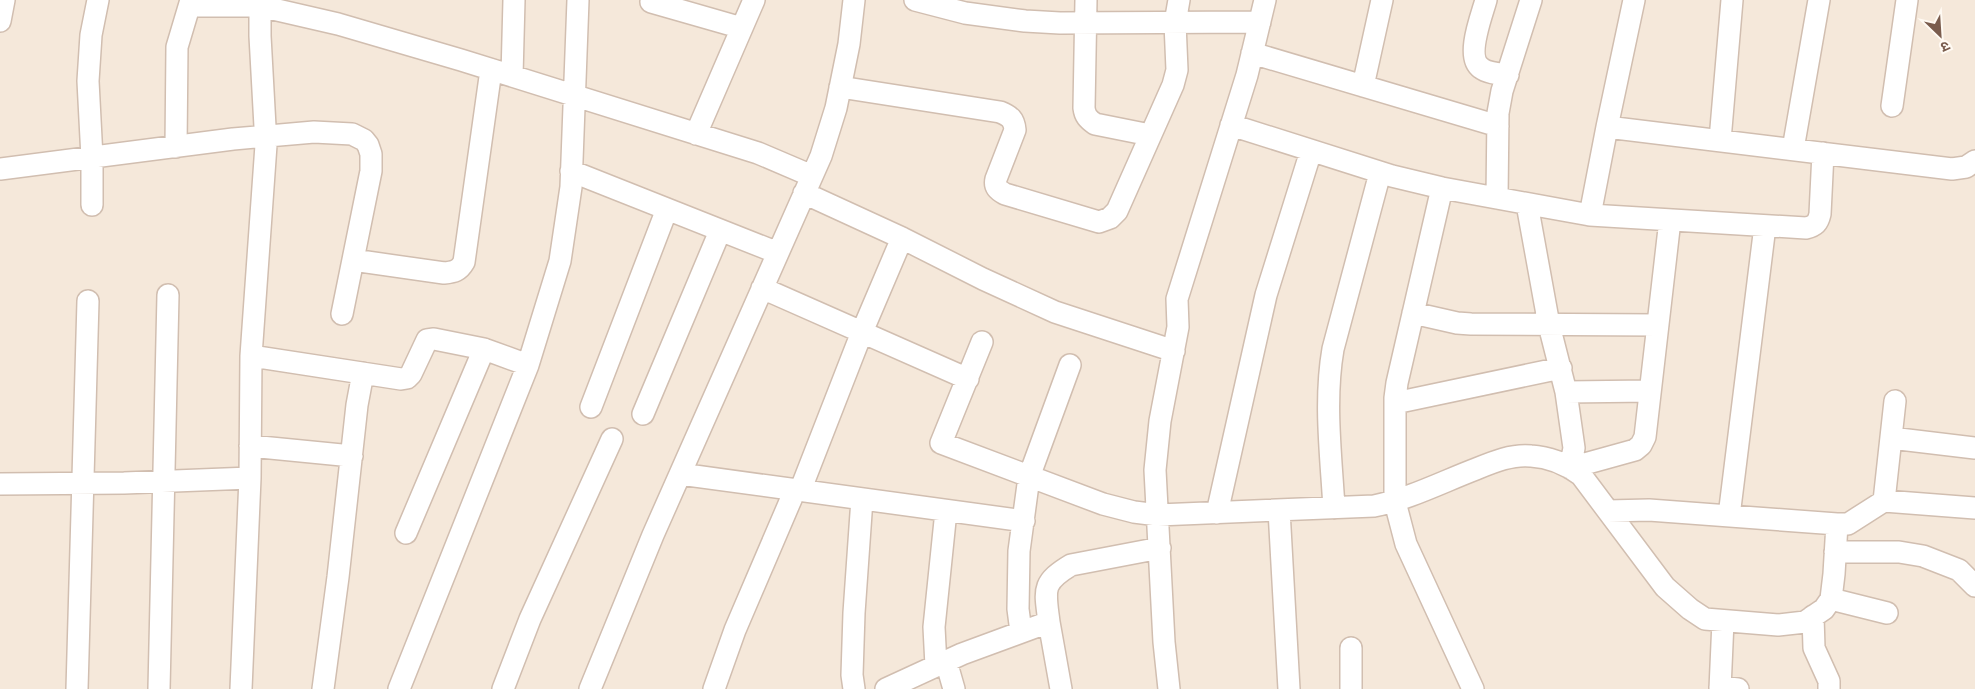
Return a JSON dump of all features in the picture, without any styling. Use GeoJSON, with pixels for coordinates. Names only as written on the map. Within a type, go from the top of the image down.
{"type":"FeatureCollection","features":[{"type":"Feature","properties":{"kind":"street"},"geometry":{"type":"LineString","coordinates":[[92,205],[92,158],[88,80],[91,35],[98,0]]}},
{"type":"Feature","properties":{"kind":"street"},"geometry":{"type":"LineString","coordinates":[[512,76],[514,0]]}},
{"type":"Feature","properties":{"kind":"street"},"geometry":{"type":"LineString","coordinates":[[399,689],[528,365],[560,261],[571,187],[578,0]]}},
{"type":"Feature","properties":{"kind":"street"},"geometry":{"type":"LineString","coordinates":[[696,134],[754,0]]}},
{"type":"Feature","properties":{"kind":"street"},"geometry":{"type":"LineString","coordinates":[[590,689],[680,474],[820,156],[836,108],[849,44],[854,0]]}},
{"type":"Feature","properties":{"kind":"street"},"geometry":{"type":"LineString","coordinates":[[915,0],[965,6],[1025,21],[1086,23],[1260,22]]}},
{"type":"Feature","properties":{"kind":"street"},"geometry":{"type":"LineString","coordinates":[[1086,0],[1085,115],[1088,120],[1095,124],[1150,135]]}},
{"type":"Feature","properties":{"kind":"street"},"geometry":{"type":"LineString","coordinates":[[840,87],[1000,112],[1010,116],[1014,123],[1014,130],[996,179],[997,190],[1099,222],[1110,218],[1117,211],[1173,85],[1177,70],[1175,23],[1179,0]]}},
{"type":"Feature","properties":{"kind":"street"},"geometry":{"type":"LineString","coordinates":[[1169,689],[1164,642],[1155,470],[1160,421],[1178,327],[1177,299],[1231,125],[1265,0]]}},
{"type":"Feature","properties":{"kind":"street"},"geometry":{"type":"LineString","coordinates":[[1363,86],[1382,0]]}},
{"type":"Feature","properties":{"kind":"street"},"geometry":{"type":"LineString","coordinates":[[1486,0],[1473,54],[1476,63],[1482,69],[1508,76]]}},
{"type":"Feature","properties":{"kind":"street"},"geometry":{"type":"LineString","coordinates":[[1497,198],[1498,126],[1502,91],[1531,0]]}},
{"type":"Feature","properties":{"kind":"street"},"geometry":{"type":"LineString","coordinates":[[1590,215],[1634,0]]}},
{"type":"Feature","properties":{"kind":"street"},"geometry":{"type":"LineString","coordinates":[[1720,140],[1732,0]]}},
{"type":"Feature","properties":{"kind":"street"},"geometry":{"type":"LineString","coordinates":[[1793,149],[1819,0]]}},
{"type":"Feature","properties":{"kind":"street"},"geometry":{"type":"LineString","coordinates":[[1892,106],[1907,0]]}},
{"type":"Feature","properties":{"kind":"street"},"geometry":{"type":"LineString","coordinates":[[651,2],[742,28]]}},
{"type":"Feature","properties":{"kind":"street"},"geometry":{"type":"LineString","coordinates":[[176,147],[177,47],[190,3],[260,3],[338,24],[512,76],[758,153],[808,185],[902,238],[983,279],[1055,312],[1174,351]]}},
{"type":"Feature","properties":{"kind":"street"},"geometry":{"type":"LineString","coordinates":[[241,689],[250,478],[251,356],[259,224],[264,183],[265,136],[260,3]]}},
{"type":"Feature","properties":{"kind":"street"},"geometry":{"type":"LineString","coordinates":[[1252,53],[1498,126]]}},
{"type":"Feature","properties":{"kind":"street"},"geometry":{"type":"LineString","coordinates":[[353,260],[444,274],[461,268],[464,262],[491,70]]}},
{"type":"Feature","properties":{"kind":"street"},"geometry":{"type":"LineString","coordinates":[[1231,125],[1380,173],[1442,188],[1526,204],[1590,215],[1806,228],[1813,227],[1818,221],[1820,214],[1823,153]]}},
{"type":"Feature","properties":{"kind":"street"},"geometry":{"type":"LineString","coordinates":[[1607,126],[1952,168],[1966,167],[1975,161]]}},
{"type":"Feature","properties":{"kind":"street"},"geometry":{"type":"LineString","coordinates":[[0,170],[265,136],[314,132],[352,134],[364,140],[368,145],[371,154],[371,171],[342,314]]}},
{"type":"Feature","properties":{"kind":"street"},"geometry":{"type":"LineString","coordinates":[[1217,513],[1266,295],[1311,151]]}},
{"type":"Feature","properties":{"kind":"street"},"geometry":{"type":"LineString","coordinates":[[571,171],[778,253]]}},
{"type":"Feature","properties":{"kind":"street"},"geometry":{"type":"LineString","coordinates":[[1334,508],[1328,391],[1329,368],[1380,173]]}},
{"type":"Feature","properties":{"kind":"street"},"geometry":{"type":"LineString","coordinates":[[1442,188],[1397,383],[1396,502],[1406,544],[1473,689]]}},
{"type":"Feature","properties":{"kind":"street"},"geometry":{"type":"LineString","coordinates":[[1526,204],[1549,325],[1566,392],[1574,448],[1570,468]]}},
{"type":"Feature","properties":{"kind":"street"},"geometry":{"type":"LineString","coordinates":[[591,407],[667,209]]}},
{"type":"Feature","properties":{"kind":"street"},"geometry":{"type":"LineString","coordinates":[[1570,468],[1635,450],[1641,445],[1645,437],[1670,220]]}},
{"type":"Feature","properties":{"kind":"street"},"geometry":{"type":"LineString","coordinates":[[1729,516],[1765,226]]}},
{"type":"Feature","properties":{"kind":"street"},"geometry":{"type":"LineString","coordinates":[[643,414],[720,231]]}},
{"type":"Feature","properties":{"kind":"street"},"geometry":{"type":"LineString","coordinates":[[714,689],[735,630],[798,490],[902,238]]}},
{"type":"Feature","properties":{"kind":"street"},"geometry":{"type":"LineString","coordinates":[[762,288],[968,378]]}},
{"type":"Feature","properties":{"kind":"street"},"geometry":{"type":"LineString","coordinates":[[159,689],[162,481],[168,295]]}},
{"type":"Feature","properties":{"kind":"street"},"geometry":{"type":"LineString","coordinates":[[77,689],[88,301]]}},
{"type":"Feature","properties":{"kind":"street"},"geometry":{"type":"LineString","coordinates":[[1413,313],[1457,323],[1658,325]]}},
{"type":"Feature","properties":{"kind":"street"},"geometry":{"type":"LineString","coordinates":[[251,356],[401,379],[407,378],[411,374],[428,340],[434,339],[484,348],[528,365]]}},
{"type":"Feature","properties":{"kind":"street"},"geometry":{"type":"LineString","coordinates":[[982,342],[941,443],[1102,504],[1134,512],[1158,516],[1374,506],[1396,502],[1424,489],[1511,457],[1530,455],[1548,458],[1581,475],[1666,587],[1690,609],[1705,619],[1778,625],[1804,622],[1824,609],[1831,599],[1837,524]]}},
{"type":"Feature","properties":{"kind":"street"},"geometry":{"type":"LineString","coordinates":[[406,533],[484,348]]}},
{"type":"Feature","properties":{"kind":"street"},"geometry":{"type":"LineString","coordinates":[[1020,632],[1018,608],[1020,551],[1029,477],[1070,365]]}},
{"type":"Feature","properties":{"kind":"street"},"geometry":{"type":"LineString","coordinates":[[1396,403],[1561,368]]}},
{"type":"Feature","properties":{"kind":"street"},"geometry":{"type":"LineString","coordinates":[[323,689],[363,373]]}},
{"type":"Feature","properties":{"kind":"street"},"geometry":{"type":"LineString","coordinates":[[1566,392],[1650,391]]}},
{"type":"Feature","properties":{"kind":"street"},"geometry":{"type":"LineString","coordinates":[[1884,501],[1895,402]]}},
{"type":"Feature","properties":{"kind":"street"},"geometry":{"type":"LineString","coordinates":[[1891,438],[1975,448]]}},
{"type":"Feature","properties":{"kind":"street"},"geometry":{"type":"LineString","coordinates":[[502,689],[530,619],[612,439]]}},
{"type":"Feature","properties":{"kind":"street"},"geometry":{"type":"LineString","coordinates":[[250,446],[352,456]]}},
{"type":"Feature","properties":{"kind":"street"},"geometry":{"type":"LineString","coordinates":[[680,474],[862,500],[1024,520]]}},
{"type":"Feature","properties":{"kind":"street"},"geometry":{"type":"LineString","coordinates":[[0,484],[250,478]]}},
{"type":"Feature","properties":{"kind":"street"},"geometry":{"type":"LineString","coordinates":[[854,689],[852,675],[854,613],[862,500]]}},
{"type":"Feature","properties":{"kind":"street"},"geometry":{"type":"LineString","coordinates":[[1608,511],[1649,510],[1848,524],[1884,501],[1975,508]]}},
{"type":"Feature","properties":{"kind":"street"},"geometry":{"type":"LineString","coordinates":[[1279,510],[1289,689]]}},
{"type":"Feature","properties":{"kind":"street"},"geometry":{"type":"LineString","coordinates":[[946,511],[934,627],[941,664],[954,689]]}},
{"type":"Feature","properties":{"kind":"street"},"geometry":{"type":"LineString","coordinates":[[1061,689],[1045,595],[1047,586],[1058,572],[1071,565],[1160,548]]}},
{"type":"Feature","properties":{"kind":"street"},"geometry":{"type":"LineString","coordinates":[[1835,552],[1899,552],[1923,556],[1960,570],[1975,586]]}},
{"type":"Feature","properties":{"kind":"street"},"geometry":{"type":"LineString","coordinates":[[1831,599],[1887,613]]}},
{"type":"Feature","properties":{"kind":"street"},"geometry":{"type":"LineString","coordinates":[[1813,616],[1814,648],[1829,681],[1829,689]]}},
{"type":"Feature","properties":{"kind":"street"},"geometry":{"type":"LineString","coordinates":[[1723,621],[1726,688]]}},
{"type":"Feature","properties":{"kind":"street"},"geometry":{"type":"LineString","coordinates":[[886,689],[941,664],[1049,622]]}},
{"type":"Feature","properties":{"kind":"street"},"geometry":{"type":"LineString","coordinates":[[1351,648],[1351,689]]}},
{"type":"Feature","properties":{"kind":"shaded area"},"geometry":{"type":"Polygon","coordinates":[[[0,0],[1975,0],[1975,689],[0,689],[0,0]]]}}]}
